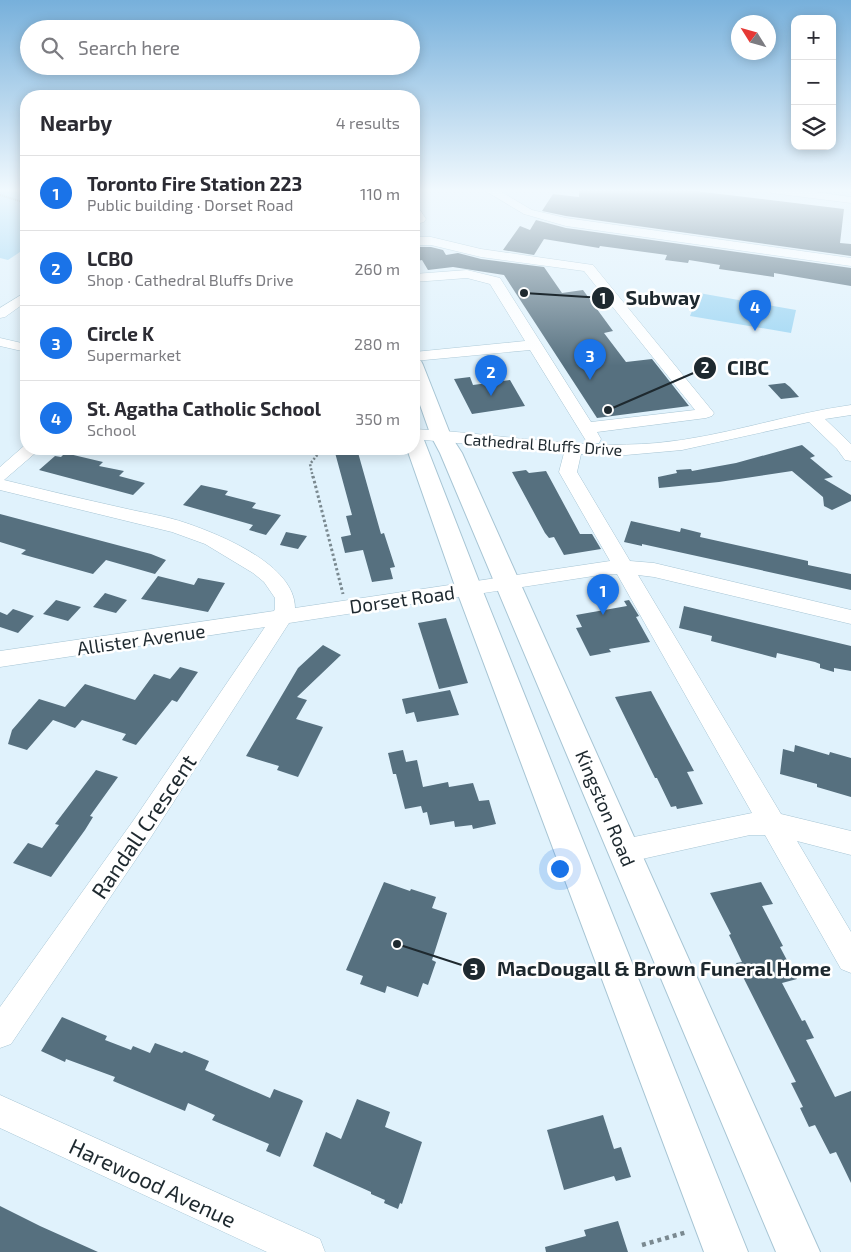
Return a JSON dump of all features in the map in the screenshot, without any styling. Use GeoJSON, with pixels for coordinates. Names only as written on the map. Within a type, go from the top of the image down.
{"type":"FeatureCollection","features":[{"type":"Feature","properties":{"kind":"main road","name":"Kingston Road"},"geometry":{"type":"LineString","coordinates":[[420,380],[441,436],[451,453],[508,582],[798,1252]]}},
{"type":"Feature","properties":{"kind":"main road"},"geometry":{"type":"LineString","coordinates":[[420,455],[469,589],[726,1252]]}},
{"type":"Feature","properties":{"kind":"street"},"geometry":{"type":"LineString","coordinates":[[464,248],[480,253],[588,268],[706,413],[730,436]]}},
{"type":"Feature","properties":{"kind":"street"},"geometry":{"type":"LineString","coordinates":[[754,248],[851,262]]}},
{"type":"Feature","properties":{"kind":"street"},"geometry":{"type":"LineString","coordinates":[[420,277],[467,274],[495,281],[600,450]]}},
{"type":"Feature","properties":{"kind":"street"},"geometry":{"type":"LineString","coordinates":[[0,314],[20,300]]}},
{"type":"Feature","properties":{"kind":"street"},"geometry":{"type":"LineString","coordinates":[[0,342],[20,347]]}},
{"type":"Feature","properties":{"kind":"street"},"geometry":{"type":"LineString","coordinates":[[420,356],[534,345]]}},
{"type":"Feature","properties":{"kind":"street","name":"Cathedral Bluffs Drive"},"geometry":{"type":"LineString","coordinates":[[441,436],[465,440],[600,450],[686,445],[813,416],[851,410]]}},
{"type":"Feature","properties":{"kind":"street"},"geometry":{"type":"LineString","coordinates":[[587,428],[706,413]]}},
{"type":"Feature","properties":{"kind":"street"},"geometry":{"type":"LineString","coordinates":[[813,416],[843,445],[851,456]]}},
{"type":"Feature","properties":{"kind":"street"},"geometry":{"type":"LineString","coordinates":[[420,426],[441,436]]}},
{"type":"Feature","properties":{"kind":"street"},"geometry":{"type":"LineString","coordinates":[[420,434],[441,436]]}},
{"type":"Feature","properties":{"kind":"street"},"geometry":{"type":"LineString","coordinates":[[573,449],[568,472],[851,958]]}},
{"type":"Feature","properties":{"kind":"street"},"geometry":{"type":"LineString","coordinates":[[0,476],[24,455]]}},
{"type":"Feature","properties":{"kind":"street"},"geometry":{"type":"LineString","coordinates":[[0,485],[178,527],[212,540],[260,568],[280,587],[285,598],[282,618]]}},
{"type":"Feature","properties":{"kind":"street","name":"Dorset Road"},"geometry":{"type":"LineString","coordinates":[[282,618],[469,589],[586,568],[622,567],[654,570],[851,617]]}},
{"type":"Feature","properties":{"kind":"street","name":"Allister Avenue"},"geometry":{"type":"LineString","coordinates":[[0,660],[282,618]]}},
{"type":"Feature","properties":{"kind":"street","name":"Randall Crescent"},"geometry":{"type":"LineString","coordinates":[[0,1033],[142,829],[282,618]]}},
{"type":"Feature","properties":{"kind":"street"},"geometry":{"type":"LineString","coordinates":[[624,851],[750,824],[771,823],[851,843]]}},
{"type":"Feature","properties":{"kind":"street","name":"Harewood Avenue"},"geometry":{"type":"LineString","coordinates":[[0,1112],[307,1252]]}},
{"type":"Feature","properties":{"kind":"path"},"geometry":{"type":"LineString","coordinates":[[317,455],[310,464],[346,607]]}},
{"type":"Feature","properties":{"kind":"path"},"geometry":{"type":"LineString","coordinates":[[642,1245],[686,1232]]}},
{"type":"Feature","properties":{"kind":"shaded area"},"geometry":{"type":"Polygon","coordinates":[[[0,248],[20,248],[20,252],[8,260],[0,258],[0,248]]]}},
{"type":"Feature","properties":{"kind":"shaded area"},"geometry":{"type":"Polygon","coordinates":[[[699,293],[796,310],[791,333],[690,316],[699,293]]]}},
{"type":"Feature","properties":{"kind":"building"},"geometry":{"type":"Polygon","coordinates":[[[420,248],[437,248],[443,250],[446,255],[458,253],[481,259],[544,267],[562,293],[583,290],[613,331],[604,333],[626,362],[652,359],[689,406],[597,418],[504,275],[453,267],[428,270],[422,260],[420,260],[420,248]]]}},
{"type":"Feature","properties":{"kind":"building"},"geometry":{"type":"Polygon","coordinates":[[[504,248],[538,248],[534,255],[503,250],[504,248]]]}},
{"type":"Feature","properties":{"kind":"building"},"geometry":{"type":"Polygon","coordinates":[[[618,248],[712,248],[851,268],[851,286],[774,273],[774,277],[719,269],[720,265],[689,260],[688,263],[665,260],[667,255],[618,248]]]}},
{"type":"Feature","properties":{"kind":"building"},"geometry":{"type":"Polygon","coordinates":[[[797,248],[851,248],[851,256],[797,248]]]}},
{"type":"Feature","properties":{"kind":"building"},"geometry":{"type":"Polygon","coordinates":[[[470,377],[473,385],[510,380],[525,406],[472,414],[454,379],[470,377]]]}},
{"type":"Feature","properties":{"kind":"building"},"geometry":{"type":"Polygon","coordinates":[[[785,383],[799,397],[781,399],[768,385],[785,383]]]}},
{"type":"Feature","properties":{"kind":"building"},"geometry":{"type":"Polygon","coordinates":[[[802,445],[815,456],[810,458],[833,477],[824,479],[851,495],[851,501],[832,510],[824,506],[823,497],[792,471],[719,482],[659,488],[658,477],[677,473],[676,470],[691,469],[692,471],[736,463],[802,445]]]}},
{"type":"Feature","properties":{"kind":"building"},"geometry":{"type":"Polygon","coordinates":[[[63,455],[73,455],[103,462],[99,466],[124,471],[119,476],[145,483],[133,495],[39,470],[55,456],[61,457],[63,455]]]}},
{"type":"Feature","properties":{"kind":"building"},"geometry":{"type":"Polygon","coordinates":[[[336,455],[359,455],[381,534],[384,533],[395,567],[390,568],[393,579],[372,582],[363,550],[345,553],[341,537],[351,535],[346,516],[352,515],[336,455]]]}},
{"type":"Feature","properties":{"kind":"building"},"geometry":{"type":"Polygon","coordinates":[[[526,470],[529,473],[546,471],[580,534],[592,534],[601,549],[564,555],[554,537],[549,538],[545,533],[512,472],[526,470]]]}},
{"type":"Feature","properties":{"kind":"building"},"geometry":{"type":"Polygon","coordinates":[[[201,485],[228,491],[225,495],[256,503],[252,508],[281,515],[266,535],[249,530],[253,525],[183,505],[201,485]]]}},
{"type":"Feature","properties":{"kind":"building"},"geometry":{"type":"Polygon","coordinates":[[[0,514],[151,554],[166,560],[155,574],[106,560],[93,574],[21,554],[26,550],[0,542],[0,514]]]}},
{"type":"Feature","properties":{"kind":"building"},"geometry":{"type":"Polygon","coordinates":[[[631,521],[680,532],[681,528],[701,533],[700,537],[808,561],[808,565],[851,574],[851,590],[642,544],[642,546],[624,542],[631,521]]]}},
{"type":"Feature","properties":{"kind":"building"},"geometry":{"type":"Polygon","coordinates":[[[286,532],[307,536],[298,549],[280,545],[286,532]]]}},
{"type":"Feature","properties":{"kind":"building"},"geometry":{"type":"Polygon","coordinates":[[[158,576],[194,585],[198,578],[225,583],[208,612],[141,599],[158,576]]]}},
{"type":"Feature","properties":{"kind":"building"},"geometry":{"type":"Polygon","coordinates":[[[105,593],[127,600],[116,613],[93,607],[105,593]]]}},
{"type":"Feature","properties":{"kind":"building"},"geometry":{"type":"Polygon","coordinates":[[[56,600],[81,607],[68,621],[43,614],[56,600]]]}},
{"type":"Feature","properties":{"kind":"building"},"geometry":{"type":"Polygon","coordinates":[[[629,600],[639,616],[636,617],[650,642],[609,649],[611,652],[590,656],[576,628],[582,627],[576,615],[627,606],[624,601],[629,600]]]}},
{"type":"Feature","properties":{"kind":"building"},"geometry":{"type":"Polygon","coordinates":[[[684,606],[851,646],[851,671],[834,668],[834,672],[820,668],[820,664],[815,662],[777,653],[776,658],[711,641],[712,636],[679,628],[684,606]]]}},
{"type":"Feature","properties":{"kind":"building"},"geometry":{"type":"Polygon","coordinates":[[[13,609],[34,616],[18,633],[0,627],[0,612],[7,615],[13,609]]]}},
{"type":"Feature","properties":{"kind":"building"},"geometry":{"type":"Polygon","coordinates":[[[446,618],[468,683],[439,689],[418,623],[446,618]]]}},
{"type":"Feature","properties":{"kind":"building"},"geometry":{"type":"Polygon","coordinates":[[[323,645],[341,655],[297,697],[307,700],[296,719],[323,727],[298,777],[277,770],[279,766],[246,756],[298,668],[323,645]]]}},
{"type":"Feature","properties":{"kind":"building"},"geometry":{"type":"Polygon","coordinates":[[[180,667],[198,672],[177,702],[172,700],[136,745],[122,740],[126,734],[82,720],[75,728],[53,720],[27,750],[8,744],[12,730],[39,699],[65,707],[85,684],[135,700],[154,674],[170,679],[180,667]]]}},
{"type":"Feature","properties":{"kind":"building"},"geometry":{"type":"Polygon","coordinates":[[[450,690],[459,715],[417,722],[414,712],[406,714],[402,699],[450,690]]]}},
{"type":"Feature","properties":{"kind":"building"},"geometry":{"type":"Polygon","coordinates":[[[651,691],[694,771],[687,772],[703,804],[677,809],[676,806],[671,807],[615,697],[651,691]]]}},
{"type":"Feature","properties":{"kind":"building"},"geometry":{"type":"Polygon","coordinates":[[[795,745],[829,755],[830,752],[851,758],[851,797],[817,787],[817,784],[780,774],[783,749],[794,752],[795,745]]]}},
{"type":"Feature","properties":{"kind":"building"},"geometry":{"type":"Polygon","coordinates":[[[403,750],[406,762],[417,760],[423,787],[448,782],[449,787],[473,783],[479,801],[489,800],[496,824],[473,829],[472,825],[455,827],[454,821],[430,825],[427,812],[423,813],[421,806],[405,809],[396,774],[393,774],[388,753],[403,750]]]}},
{"type":"Feature","properties":{"kind":"building"},"geometry":{"type":"Polygon","coordinates":[[[96,770],[118,777],[90,816],[93,817],[85,830],[51,877],[13,863],[28,843],[42,848],[59,825],[55,824],[96,770]]]}},
{"type":"Feature","properties":{"kind":"building"},"geometry":{"type":"Polygon","coordinates":[[[384,882],[436,897],[432,908],[447,913],[432,960],[436,962],[428,985],[423,983],[418,997],[387,986],[385,993],[360,984],[363,976],[346,970],[384,882]]]}},
{"type":"Feature","properties":{"kind":"building"},"geometry":{"type":"Polygon","coordinates":[[[761,882],[773,904],[762,906],[783,946],[780,947],[797,979],[782,983],[802,1021],[805,1020],[814,1038],[806,1040],[835,1097],[851,1091],[851,1183],[836,1152],[830,1154],[815,1125],[809,1127],[800,1108],[803,1107],[791,1083],[796,1082],[736,963],[742,962],[729,935],[731,934],[710,893],[761,882]]]}},
{"type":"Feature","properties":{"kind":"building"},"geometry":{"type":"Polygon","coordinates":[[[62,1017],[107,1036],[105,1040],[131,1050],[133,1046],[150,1053],[155,1043],[182,1053],[184,1051],[209,1061],[205,1070],[270,1098],[274,1089],[300,1099],[303,1101],[280,1157],[266,1151],[269,1144],[212,1120],[215,1115],[188,1103],[185,1111],[113,1081],[115,1077],[66,1059],[65,1062],[41,1051],[62,1017]]]}},
{"type":"Feature","properties":{"kind":"building"},"geometry":{"type":"Polygon","coordinates":[[[357,1099],[390,1112],[385,1127],[422,1142],[402,1204],[400,1203],[398,1209],[384,1203],[385,1200],[371,1194],[371,1192],[313,1166],[326,1132],[341,1139],[357,1099]]]}},
{"type":"Feature","properties":{"kind":"building"},"geometry":{"type":"Polygon","coordinates":[[[603,1115],[614,1149],[621,1147],[631,1177],[616,1181],[614,1176],[564,1190],[547,1130],[603,1115]]]}},
{"type":"Feature","properties":{"kind":"building"},"geometry":{"type":"Polygon","coordinates":[[[0,1206],[40,1226],[98,1252],[0,1252],[0,1206]]]}},
{"type":"Feature","properties":{"kind":"building"},"geometry":{"type":"Polygon","coordinates":[[[618,1221],[628,1252],[546,1252],[545,1247],[586,1236],[584,1230],[618,1221]]]}},
{"type":"Feature","properties":{"kind":"place","name":"Subway"},"geometry":{"type":"Point","coordinates":[524,293]}},
{"type":"Feature","properties":{"kind":"place","name":"St. Agatha Catholic School"},"geometry":{"type":"Point","coordinates":[755,331]}},
{"type":"Feature","properties":{"kind":"place","name":"Circle K"},"geometry":{"type":"Point","coordinates":[590,380]}},
{"type":"Feature","properties":{"kind":"place","name":"LCBO"},"geometry":{"type":"Point","coordinates":[491,396]}},
{"type":"Feature","properties":{"kind":"place","name":"CIBC"},"geometry":{"type":"Point","coordinates":[608,410]}},
{"type":"Feature","properties":{"kind":"place","name":"Toronto Fire Station 223"},"geometry":{"type":"Point","coordinates":[603,615]}},
{"type":"Feature","properties":{"kind":"place","name":"MacDougall & Brown Funeral Home"},"geometry":{"type":"Point","coordinates":[397,944]}}]}
